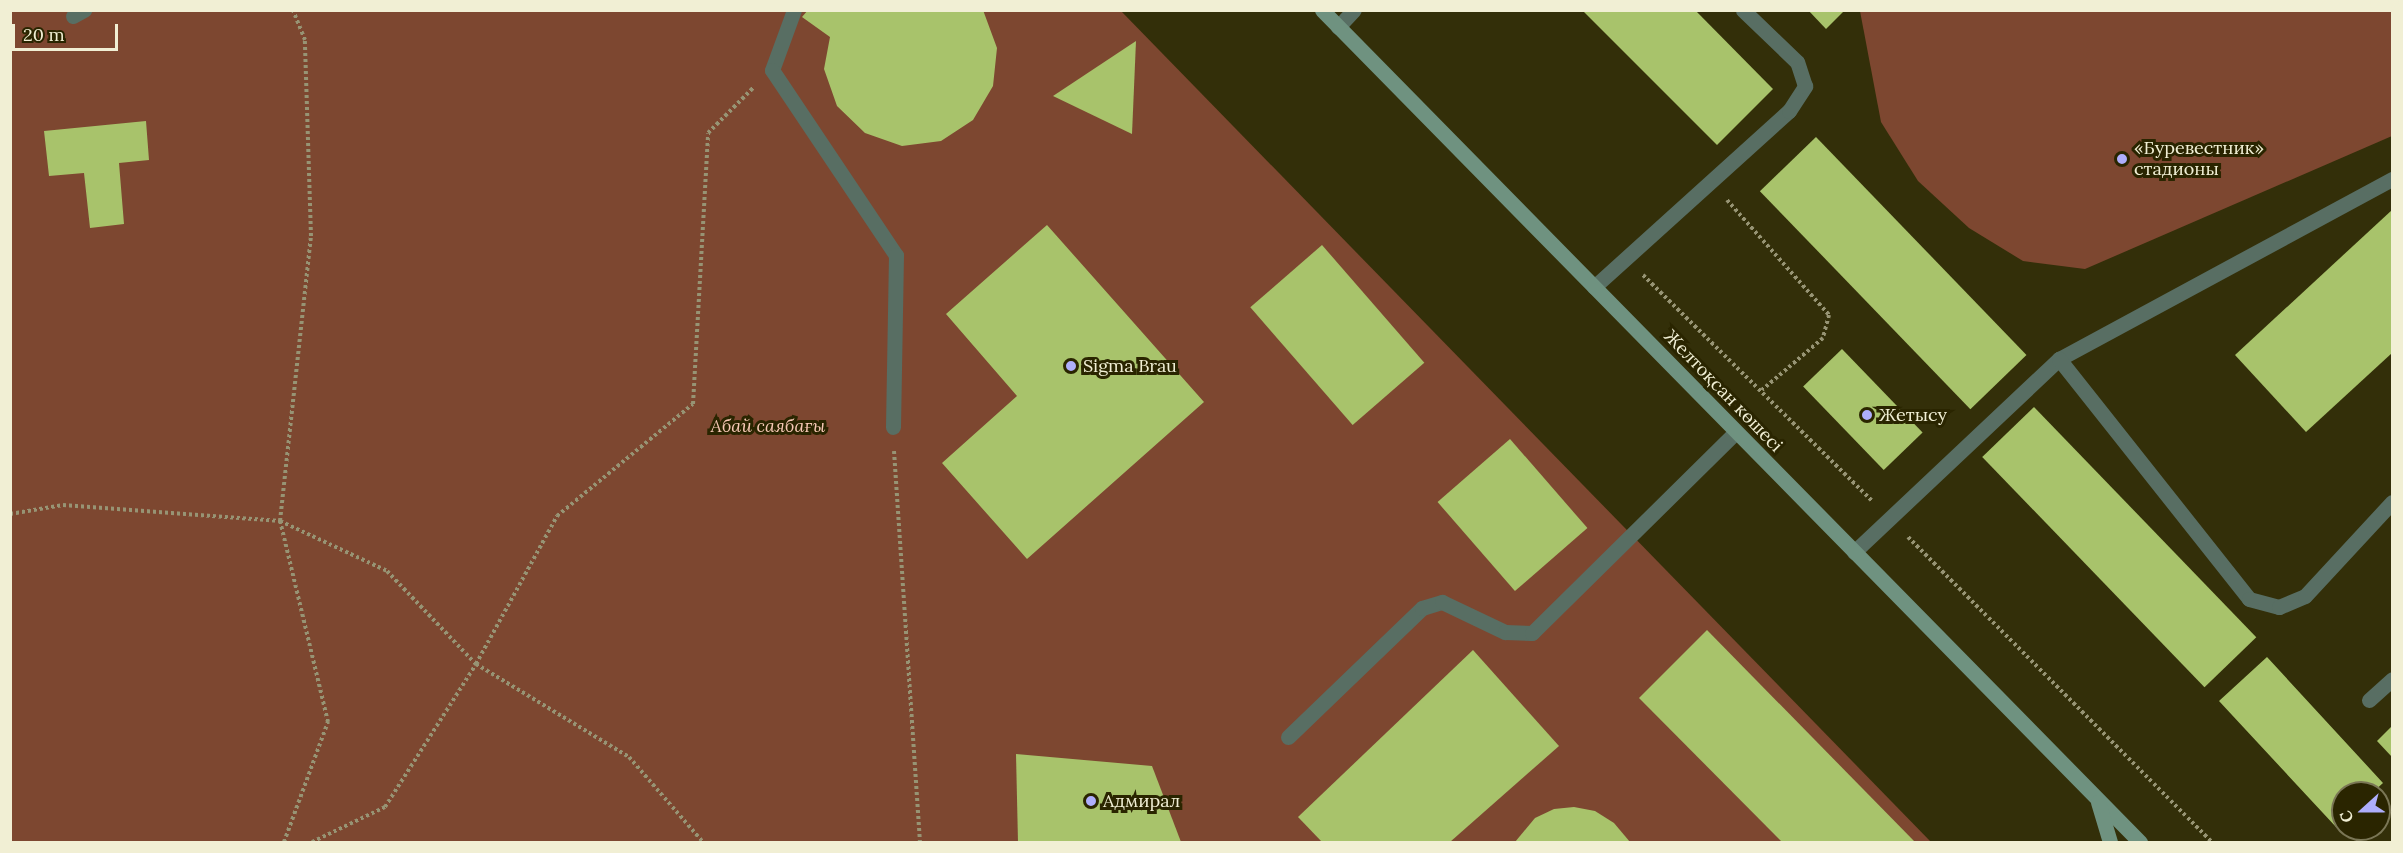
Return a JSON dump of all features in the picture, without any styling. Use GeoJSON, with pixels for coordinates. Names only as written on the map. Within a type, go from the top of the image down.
{"type":"FeatureCollection","features":[{"type":"Feature","properties":{"kind":"main road","name":"Желтоқсан көшесі"},"geometry":{"type":"LineString","coordinates":[[1322,10],[2140,843]]}},
{"type":"Feature","properties":{"kind":"main road"},"geometry":{"type":"LineString","coordinates":[[2097,799],[2110,843]]}},
{"type":"Feature","properties":{"kind":"street"},"geometry":{"type":"LineString","coordinates":[[794,10],[772,70],[896,255],[893,427]]}},
{"type":"Feature","properties":{"kind":"street"},"geometry":{"type":"LineString","coordinates":[[1338,27],[1354,10]]}},
{"type":"Feature","properties":{"kind":"street"},"geometry":{"type":"LineString","coordinates":[[1594,287],[1624,257],[1789,111],[1805,86],[1797,62],[1743,10]]}},
{"type":"Feature","properties":{"kind":"street"},"geometry":{"type":"LineString","coordinates":[[1854,552],[2058,359],[2392,179]]}},
{"type":"Feature","properties":{"kind":"street"},"geometry":{"type":"LineString","coordinates":[[2058,359],[2249,599],[2278,608],[2305,596],[2392,502]]}},
{"type":"Feature","properties":{"kind":"street"},"geometry":{"type":"LineString","coordinates":[[1288,737],[1422,608],[1442,602],[1505,632],[1532,633],[1736,432]]}},
{"type":"Feature","properties":{"kind":"street"},"geometry":{"type":"LineString","coordinates":[[2369,700],[2392,679]]}},
{"type":"Feature","properties":{"kind":"path"},"geometry":{"type":"LineString","coordinates":[[284,843],[328,722],[280,521],[311,236],[305,40],[293,10]]}},
{"type":"Feature","properties":{"kind":"path"},"geometry":{"type":"LineString","coordinates":[[312,843],[385,807],[476,664],[557,516],[693,404],[708,133],[772,70]]}},
{"type":"Feature","properties":{"kind":"path"},"geometry":{"type":"LineString","coordinates":[[1711,181],[1829,315],[1823,338],[1762,390]]}},
{"type":"Feature","properties":{"kind":"path"},"geometry":{"type":"LineString","coordinates":[[1624,257],[1762,390],[2212,843]]}},
{"type":"Feature","properties":{"kind":"path"},"geometry":{"type":"LineString","coordinates":[[893,427],[920,843]]}},
{"type":"Feature","properties":{"kind":"path"},"geometry":{"type":"LineString","coordinates":[[10,514],[63,506],[280,521],[387,571],[476,664],[629,758],[703,843]]}},
{"type":"Feature","properties":{"kind":"green space","name":"Абай саябағы"},"geometry":{"type":"Polygon","coordinates":[[[10,11],[1121,11],[1931,842],[11,842],[10,11]]]}},
{"type":"Feature","properties":{"kind":"green space","name":"«Буревестник» стадионы"},"geometry":{"type":"Polygon","coordinates":[[[1860,11],[2392,11],[2392,136],[2085,269],[2023,261],[1969,228],[1918,181],[1881,122],[1860,11]]]}},
{"type":"Feature","properties":{"kind":"building"},"geometry":{"type":"Polygon","coordinates":[[[808,10],[983,10],[997,48],[993,86],[973,120],[941,141],[902,146],[865,133],[837,106],[824,69],[830,37],[802,17],[808,10]]]}},
{"type":"Feature","properties":{"kind":"building"},"geometry":{"type":"Polygon","coordinates":[[[1582,10],[1695,10],[1773,89],[1717,145],[1582,10]]]}},
{"type":"Feature","properties":{"kind":"building"},"geometry":{"type":"Polygon","coordinates":[[[1808,10],[1845,10],[1826,29],[1808,10]]]}},
{"type":"Feature","properties":{"kind":"building"},"geometry":{"type":"Polygon","coordinates":[[[1136,41],[1132,134],[1053,96],[1136,41]]]}},
{"type":"Feature","properties":{"kind":"building"},"geometry":{"type":"Polygon","coordinates":[[[146,121],[149,160],[119,163],[124,224],[90,228],[84,173],[49,176],[44,131],[146,121]]]}},
{"type":"Feature","properties":{"kind":"building"},"geometry":{"type":"Polygon","coordinates":[[[1816,137],[2026,355],[1970,409],[1760,191],[1816,137]]]}},
{"type":"Feature","properties":{"kind":"building"},"geometry":{"type":"Polygon","coordinates":[[[2392,210],[2392,353],[2306,432],[2235,355],[2392,210]]]}},
{"type":"Feature","properties":{"kind":"building"},"geometry":{"type":"Polygon","coordinates":[[[1047,225],[1204,402],[1027,559],[942,463],[1017,396],[946,314],[1047,225]]]}},
{"type":"Feature","properties":{"kind":"building"},"geometry":{"type":"Polygon","coordinates":[[[1322,245],[1424,363],[1353,425],[1250,307],[1322,245]]]}},
{"type":"Feature","properties":{"kind":"building"},"geometry":{"type":"Polygon","coordinates":[[[1842,349],[1923,432],[1884,470],[1803,387],[1842,349]]]}},
{"type":"Feature","properties":{"kind":"building"},"geometry":{"type":"Polygon","coordinates":[[[2034,407],[2256,637],[2204,687],[1982,457],[2034,407]]]}},
{"type":"Feature","properties":{"kind":"building"},"geometry":{"type":"Polygon","coordinates":[[[1510,439],[1587,528],[1515,591],[1438,502],[1510,439]]]}},
{"type":"Feature","properties":{"kind":"building"},"geometry":{"type":"Polygon","coordinates":[[[1707,630],[1915,842],[1782,842],[1639,698],[1707,630]]]}},
{"type":"Feature","properties":{"kind":"building"},"geometry":{"type":"Polygon","coordinates":[[[1473,650],[1559,746],[1450,842],[1322,842],[1298,817],[1473,650]]]}},
{"type":"Feature","properties":{"kind":"building"},"geometry":{"type":"Polygon","coordinates":[[[2267,657],[2381,781],[2331,781],[2331,822],[2219,701],[2267,657]]]}},
{"type":"Feature","properties":{"kind":"building"},"geometry":{"type":"Polygon","coordinates":[[[2392,726],[2392,757],[2377,741],[2392,726]]]}},
{"type":"Feature","properties":{"kind":"building","name":"Адмирал"},"geometry":{"type":"Polygon","coordinates":[[[1016,754],[1152,766],[1181,842],[1018,842],[1016,754]]]}},
{"type":"Feature","properties":{"kind":"building"},"geometry":{"type":"Polygon","coordinates":[[[1574,807],[1595,811],[1614,823],[1630,842],[1515,842],[1535,818],[1554,809],[1574,807]]]}},
{"type":"Feature","properties":{"kind":"place","name":"«Буревестник» стадионы"},"geometry":{"type":"Point","coordinates":[2122,159]}},
{"type":"Feature","properties":{"kind":"place","name":"Sigma Brau"},"geometry":{"type":"Point","coordinates":[1071,366]}},
{"type":"Feature","properties":{"kind":"place","name":"Жетысу"},"geometry":{"type":"Point","coordinates":[1867,415]}},
{"type":"Feature","properties":{"kind":"place","name":"Адмирал"},"geometry":{"type":"Point","coordinates":[1091,801]}}]}
